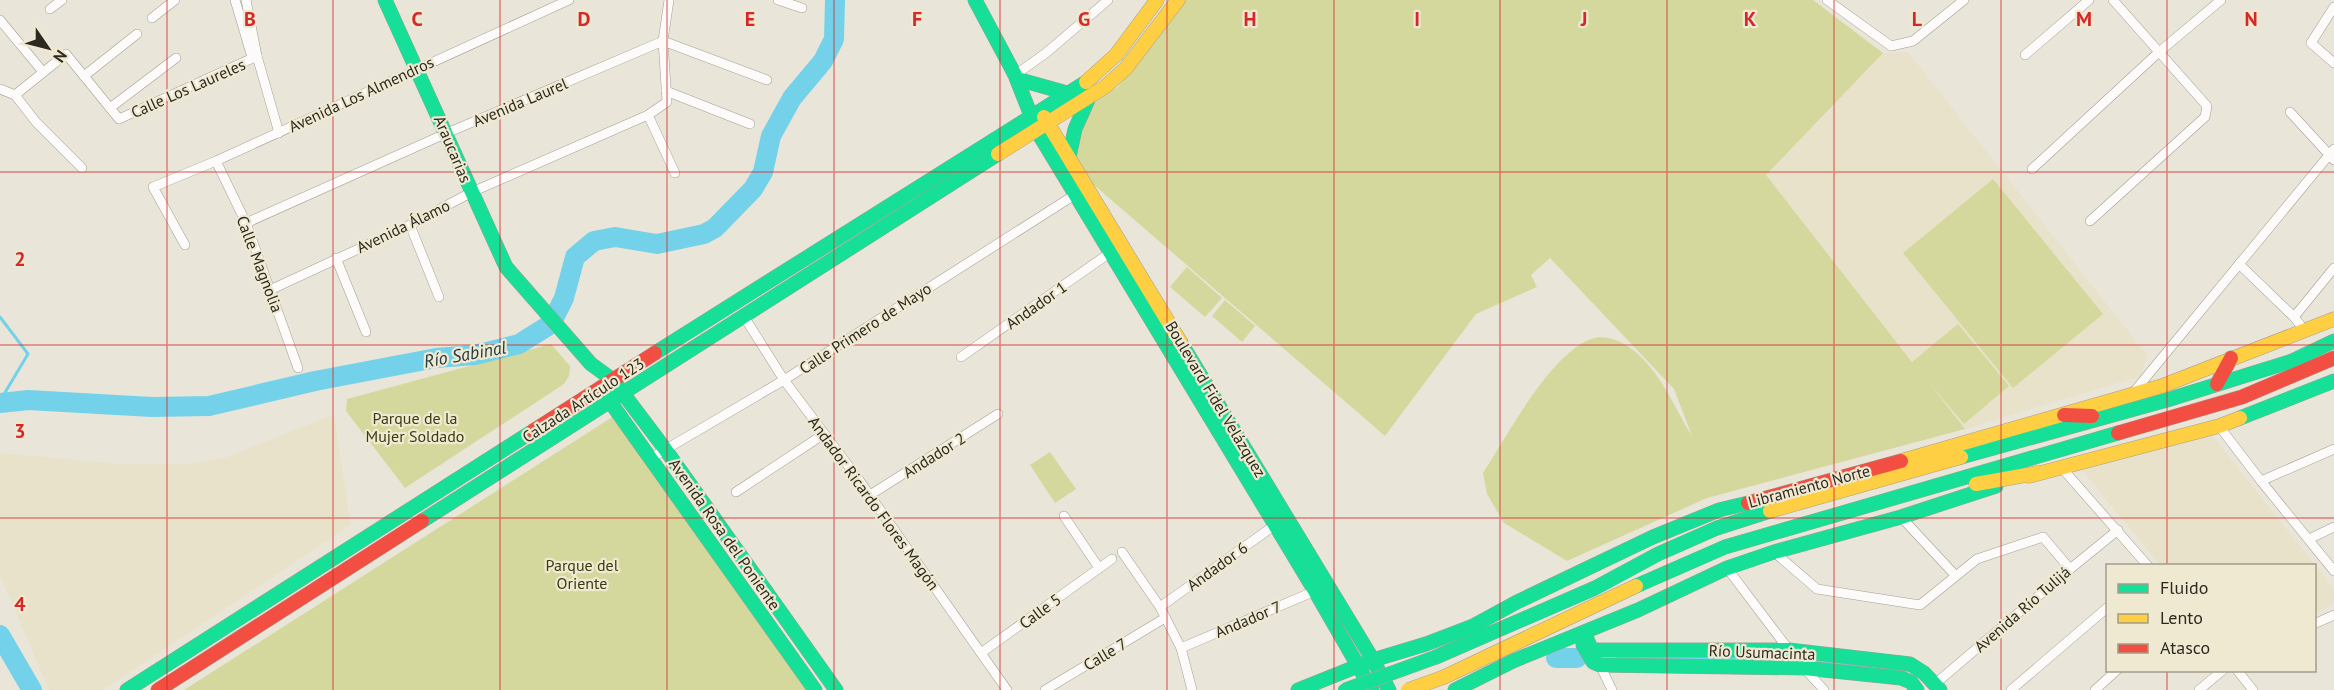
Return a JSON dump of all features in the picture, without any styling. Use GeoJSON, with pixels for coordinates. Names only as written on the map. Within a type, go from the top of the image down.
{"type":"FeatureCollection","features":[{"type":"Feature","properties":{"kind":"main road"},"geometry":{"type":"LineString","coordinates":[[975,0],[1016,77],[1046,89],[1066,93]]}},
{"type":"Feature","properties":{"kind":"main road","name":"Calzada Artículo 123"},"geometry":{"type":"LineString","coordinates":[[127,690],[234,620],[1066,93],[1090,80],[1116,55],[1157,0]]}},
{"type":"Feature","properties":{"kind":"main road","name":"Calzada Artículo 123"},"geometry":{"type":"LineString","coordinates":[[158,690],[245,632],[1106,86],[1126,68],[1178,0]]}},
{"type":"Feature","properties":{"kind":"main road","name":"Araucarias"},"geometry":{"type":"LineString","coordinates":[[388,1],[506,267],[607,385]]}},
{"type":"Feature","properties":{"kind":"main road","name":"Boulevard Fidel Velázquez"},"geometry":{"type":"LineString","coordinates":[[1016,77],[1076,194],[1372,690]]}},
{"type":"Feature","properties":{"kind":"main road"},"geometry":{"type":"LineString","coordinates":[[1069,157],[1075,129],[1090,96]]}},
{"type":"Feature","properties":{"kind":"main road","name":"Boulevard Fidel Velázquez"},"geometry":{"type":"LineString","coordinates":[[1042,127],[1069,157],[1389,690]]}},
{"type":"Feature","properties":{"kind":"main road","name":"Libramiento Norte"},"geometry":{"type":"LineString","coordinates":[[1298,690],[1373,660],[1473,626],[1517,602],[1653,537],[1719,510],[1800,490],[2162,386],[2334,319]]}},
{"type":"Feature","properties":{"kind":"main road","name":"Libramiento Norte"},"geometry":{"type":"LineString","coordinates":[[1345,690],[1436,657],[1595,588],[1658,554],[1717,528],[1806,500],[2217,384],[2292,361],[2334,341]]}},
{"type":"Feature","properties":{"kind":"main road"},"geometry":{"type":"LineString","coordinates":[[2217,384],[2231,358]]}},
{"type":"Feature","properties":{"kind":"main road","name":"Libramiento Norte"},"geometry":{"type":"LineString","coordinates":[[1408,690],[1444,677],[1669,570],[1725,547],[2242,397],[2334,358]]}},
{"type":"Feature","properties":{"kind":"main road"},"geometry":{"type":"LineString","coordinates":[[1925,489],[1944,490],[2037,473],[2219,426],[2334,381]]}},
{"type":"Feature","properties":{"kind":"main road","name":"Avenida Rosa del Poniente"},"geometry":{"type":"LineString","coordinates":[[607,385],[623,393],[836,690]]}},
{"type":"Feature","properties":{"kind":"main road","name":"Avenida Rosa del Poniente"},"geometry":{"type":"LineString","coordinates":[[607,385],[610,401],[815,690]]}},
{"type":"Feature","properties":{"kind":"main road"},"geometry":{"type":"LineString","coordinates":[[2064,415],[2108,416]]}},
{"type":"Feature","properties":{"kind":"main road"},"geometry":{"type":"LineString","coordinates":[[1455,690],[1513,661],[1580,634],[1727,568],[1774,552],[1901,517],[2037,473]]}},
{"type":"Feature","properties":{"kind":"main road"},"geometry":{"type":"LineString","coordinates":[[1580,634],[1592,650]]}},
{"type":"Feature","properties":{"kind":"main road"},"geometry":{"type":"LineString","coordinates":[[1580,634],[1593,662],[1600,664]]}},
{"type":"Feature","properties":{"kind":"main road"},"geometry":{"type":"LineString","coordinates":[[1422,690],[1410,676],[1408,666],[1412,656],[1425,644]]}},
{"type":"Feature","properties":{"kind":"main road","name":"Río Usumacinta"},"geometry":{"type":"LineString","coordinates":[[1592,650],[1789,650],[1910,664],[1924,673],[1934,688]]}},
{"type":"Feature","properties":{"kind":"main road","name":"Río Usumacinta"},"geometry":{"type":"LineString","coordinates":[[1600,664],[1804,668],[1901,678],[1911,682],[1917,690]]}},
{"type":"Feature","properties":{"kind":"main road"},"geometry":{"type":"LineString","coordinates":[[1326,680],[1339,683],[1345,690]]}},
{"type":"Feature","properties":{"kind":"street"},"geometry":{"type":"LineString","coordinates":[[50,9],[62,0]]}},
{"type":"Feature","properties":{"kind":"street"},"geometry":{"type":"LineString","coordinates":[[152,18],[175,0]]}},
{"type":"Feature","properties":{"kind":"street"},"geometry":{"type":"LineString","coordinates":[[236,0],[279,133]]}},
{"type":"Feature","properties":{"kind":"street"},"geometry":{"type":"LineString","coordinates":[[246,0],[255,58]]}},
{"type":"Feature","properties":{"kind":"street","name":"Avenida Los Almendros"},"geometry":{"type":"LineString","coordinates":[[186,245],[153,187],[279,133],[569,0]]}},
{"type":"Feature","properties":{"kind":"street"},"geometry":{"type":"LineString","coordinates":[[669,0],[663,41],[666,91],[750,124]]}},
{"type":"Feature","properties":{"kind":"street"},"geometry":{"type":"LineString","coordinates":[[778,0],[802,8]]}},
{"type":"Feature","properties":{"kind":"street"},"geometry":{"type":"LineString","coordinates":[[1016,77],[1108,0]]}},
{"type":"Feature","properties":{"kind":"street"},"geometry":{"type":"LineString","coordinates":[[1827,0],[1891,46],[1913,41],[1964,0]]}},
{"type":"Feature","properties":{"kind":"street"},"geometry":{"type":"LineString","coordinates":[[2025,55],[2089,0]]}},
{"type":"Feature","properties":{"kind":"street"},"geometry":{"type":"LineString","coordinates":[[2090,221],[2205,117],[2207,106],[2113,0]]}},
{"type":"Feature","properties":{"kind":"street"},"geometry":{"type":"LineString","coordinates":[[2032,170],[2158,52],[2221,0]]}},
{"type":"Feature","properties":{"kind":"street"},"geometry":{"type":"LineString","coordinates":[[2334,7],[2311,43],[2334,63]]}},
{"type":"Feature","properties":{"kind":"street"},"geometry":{"type":"LineString","coordinates":[[0,20],[43,72]]}},
{"type":"Feature","properties":{"kind":"street"},"geometry":{"type":"LineString","coordinates":[[84,76],[137,34]]}},
{"type":"Feature","properties":{"kind":"street"},"geometry":{"type":"LineString","coordinates":[[663,41],[767,80]]}},
{"type":"Feature","properties":{"kind":"street","name":"Avenida Laurel"},"geometry":{"type":"LineString","coordinates":[[246,223],[447,133],[663,41]]}},
{"type":"Feature","properties":{"kind":"street"},"geometry":{"type":"LineString","coordinates":[[15,95],[66,54],[110,108],[176,58]]}},
{"type":"Feature","properties":{"kind":"street","name":"Calle Los Laureles"},"geometry":{"type":"LineString","coordinates":[[110,108],[119,119],[255,58]]}},
{"type":"Feature","properties":{"kind":"street"},"geometry":{"type":"LineString","coordinates":[[0,89],[15,95],[36,122],[82,168]]}},
{"type":"Feature","properties":{"kind":"street","name":"Avenida Álamo"},"geometry":{"type":"LineString","coordinates":[[270,290],[410,225],[472,192],[648,115],[667,102],[666,91]]}},
{"type":"Feature","properties":{"kind":"street"},"geometry":{"type":"LineString","coordinates":[[2131,395],[2332,154],[2290,112]]}},
{"type":"Feature","properties":{"kind":"street"},"geometry":{"type":"LineString","coordinates":[[648,115],[675,173]]}},
{"type":"Feature","properties":{"kind":"street","name":"Calle Magnolia"},"geometry":{"type":"LineString","coordinates":[[216,161],[246,223],[298,368]]}},
{"type":"Feature","properties":{"kind":"street","name":"Calle Primero de Mayo"},"geometry":{"type":"LineString","coordinates":[[651,458],[784,380],[1076,194]]}},
{"type":"Feature","properties":{"kind":"street"},"geometry":{"type":"LineString","coordinates":[[410,225],[439,297]]}},
{"type":"Feature","properties":{"kind":"street","name":"Andador 1"},"geometry":{"type":"LineString","coordinates":[[961,357],[1111,252]]}},
{"type":"Feature","properties":{"kind":"street"},"geometry":{"type":"LineString","coordinates":[[336,258],[366,332]]}},
{"type":"Feature","properties":{"kind":"street"},"geometry":{"type":"LineString","coordinates":[[2239,264],[2294,316],[2305,331]]}},
{"type":"Feature","properties":{"kind":"street"},"geometry":{"type":"LineString","coordinates":[[2294,316],[2334,268]]}},
{"type":"Feature","properties":{"kind":"street","name":"Andador Ricardo Flores Magón"},"geometry":{"type":"LineString","coordinates":[[743,315],[784,380],[870,495],[1007,690]]}},
{"type":"Feature","properties":{"kind":"street","name":"Andador 2"},"geometry":{"type":"LineString","coordinates":[[870,495],[999,414]]}},
{"type":"Feature","properties":{"kind":"street"},"geometry":{"type":"LineString","coordinates":[[2219,426],[2261,482],[2334,571]]}},
{"type":"Feature","properties":{"kind":"street"},"geometry":{"type":"LineString","coordinates":[[736,492],[824,434]]}},
{"type":"Feature","properties":{"kind":"street"},"geometry":{"type":"LineString","coordinates":[[2261,482],[2334,449]]}},
{"type":"Feature","properties":{"kind":"street"},"geometry":{"type":"LineString","coordinates":[[2061,467],[2146,564]]}},
{"type":"Feature","properties":{"kind":"street"},"geometry":{"type":"LineString","coordinates":[[1064,516],[1099,568]]}},
{"type":"Feature","properties":{"kind":"street"},"geometry":{"type":"LineString","coordinates":[[1901,517],[1955,575]]}},
{"type":"Feature","properties":{"kind":"street","name":"Andador 6"},"geometry":{"type":"LineString","coordinates":[[1160,607],[1275,525]]}},
{"type":"Feature","properties":{"kind":"street"},"geometry":{"type":"LineString","coordinates":[[2308,539],[2334,527]]}},
{"type":"Feature","properties":{"kind":"street","name":"Avenida Río Tulijá"},"geometry":{"type":"LineString","coordinates":[[1934,688],[2070,568],[2118,530]]}},
{"type":"Feature","properties":{"kind":"street"},"geometry":{"type":"LineString","coordinates":[[1774,552],[1817,589],[1920,605],[1977,559],[2043,537],[2070,568]]}},
{"type":"Feature","properties":{"kind":"street"},"geometry":{"type":"LineString","coordinates":[[1122,552],[1160,607],[1180,648],[1192,690]]}},
{"type":"Feature","properties":{"kind":"street","name":"Calle 5"},"geometry":{"type":"LineString","coordinates":[[981,653],[1112,559]]}},
{"type":"Feature","properties":{"kind":"street"},"geometry":{"type":"LineString","coordinates":[[1727,568],[1789,650]]}},
{"type":"Feature","properties":{"kind":"street","name":"Andador 7"},"geometry":{"type":"LineString","coordinates":[[1180,648],[1315,591]]}},
{"type":"Feature","properties":{"kind":"street"},"geometry":{"type":"LineString","coordinates":[[2011,690],[2106,609]]}},
{"type":"Feature","properties":{"kind":"street"},"geometry":{"type":"LineString","coordinates":[[2316,623],[2334,615]]}},
{"type":"Feature","properties":{"kind":"street","name":"Calle 7"},"geometry":{"type":"LineString","coordinates":[[1046,690],[1165,618]]}},
{"type":"Feature","properties":{"kind":"street"},"geometry":{"type":"LineString","coordinates":[[1592,650],[1612,690]]}},
{"type":"Feature","properties":{"kind":"street"},"geometry":{"type":"LineString","coordinates":[[1804,668],[1824,690]]}},
{"type":"Feature","properties":{"kind":"street"},"geometry":{"type":"LineString","coordinates":[[2095,690],[2115,672]]}},
{"type":"Feature","properties":{"kind":"street"},"geometry":{"type":"LineString","coordinates":[[2199,690],[2221,672]]}},
{"type":"Feature","properties":{"kind":"street"},"geometry":{"type":"LineString","coordinates":[[2239,672],[2253,690]]}},
{"type":"Feature","properties":{"kind":"shaded area"},"geometry":{"type":"Polygon","coordinates":[[[1908,52],[2147,355],[2141,376],[1965,429],[1766,175],[1883,53],[1908,52]]]}},
{"type":"Feature","properties":{"kind":"shaded area"},"geometry":{"type":"Polygon","coordinates":[[[334,414],[351,525],[103,690],[49,690],[0,576],[0,453],[120,464],[192,464],[227,457],[334,414]]]}},
{"type":"Feature","properties":{"kind":"shaded area"},"geometry":{"type":"Polygon","coordinates":[[[2212,435],[2314,564],[2159,564],[2082,470],[2212,435]]]}},
{"type":"Feature","properties":{"kind":"shaded area"},"geometry":{"type":"Polygon","coordinates":[[[2316,566],[2334,589],[2334,603],[2316,612],[2316,566]]]}},
{"type":"Feature","properties":{"kind":"green space"},"geometry":{"type":"Polygon","coordinates":[[[1183,0],[1813,0],[1883,53],[1766,175],[1912,362],[1958,324],[2009,386],[1964,424],[1930,384],[1965,429],[1707,498],[1567,561],[1504,523],[1487,494],[1483,473],[1504,439],[1545,378],[1560,361],[1591,339],[1602,337],[1618,341],[1643,359],[1666,390],[1692,436],[1674,389],[1550,258],[1531,275],[1537,287],[1476,314],[1385,436],[1087,179],[1075,158],[1081,122],[1093,101],[1118,87],[1183,0]]]}},
{"type":"Feature","properties":{"kind":"green space"},"geometry":{"type":"Polygon","coordinates":[[[1993,179],[2103,314],[2013,388],[1903,253],[1993,179]]]}},
{"type":"Feature","properties":{"kind":"green space"},"geometry":{"type":"Polygon","coordinates":[[[1187,267],[1222,298],[1205,317],[1170,287],[1187,267]]]}},
{"type":"Feature","properties":{"kind":"green space"},"geometry":{"type":"Polygon","coordinates":[[[1225,300],[1255,326],[1242,342],[1212,316],[1225,300]]]}},
{"type":"Feature","properties":{"kind":"green space","name":"Parque de la Mujer Soldado"},"geometry":{"type":"Polygon","coordinates":[[[551,344],[570,366],[569,376],[564,384],[405,488],[346,411],[347,399],[551,344]]]}},
{"type":"Feature","properties":{"kind":"green space","name":"Parque del Oriente"},"geometry":{"type":"Polygon","coordinates":[[[614,416],[808,690],[184,690],[614,416]]]}},
{"type":"Feature","properties":{"kind":"green space"},"geometry":{"type":"Polygon","coordinates":[[[1050,452],[1076,489],[1055,503],[1030,465],[1050,452]]]}},
{"type":"Feature","properties":{"kind":"waterway","name":"Río Sabinal"},"geometry":{"type":"LineString","coordinates":[[0,403],[28,400],[152,407],[209,406],[315,381],[436,358],[475,355],[519,344],[551,324],[564,298],[575,257],[594,241],[615,237],[657,244],[704,234],[715,228],[753,189],[763,172],[771,136],[792,98],[823,61],[834,39],[835,0]]}},
{"type":"Feature","properties":{"kind":"waterway"},"geometry":{"type":"LineString","coordinates":[[0,317],[28,354],[0,401]]}},
{"type":"Feature","properties":{"kind":"waterway","name":"Río Sabinal"},"geometry":{"type":"LineString","coordinates":[[0,635],[32,690]]}},
{"type":"Feature","properties":{"kind":"waterway"},"geometry":{"type":"LineString","coordinates":[[1556,658],[1577,658]]}},
{"type":"Feature","properties":{"kind":"waterway"},"geometry":{"type":"LineString","coordinates":[[1626,659],[1799,658],[1898,673]]}},
{"type":"Feature","properties":{"kind":"traffic: fast"},"geometry":{"type":"LineString","coordinates":[[385,0],[506,267],[591,364],[613,380],[665,449],[836,690]]}},
{"type":"Feature","properties":{"kind":"traffic: fast"},"geometry":{"type":"LineString","coordinates":[[975,0],[1015,75],[1037,131],[1315,591],[1372,690]]}},
{"type":"Feature","properties":{"kind":"traffic: fast"},"geometry":{"type":"LineString","coordinates":[[1017,79],[1067,93]]}},
{"type":"Feature","properties":{"kind":"traffic: fast"},"geometry":{"type":"LineString","coordinates":[[655,353],[1086,82]]}},
{"type":"Feature","properties":{"kind":"traffic: fast"},"geometry":{"type":"LineString","coordinates":[[1069,157],[1075,129],[1088,100]]}},
{"type":"Feature","properties":{"kind":"traffic: fast"},"geometry":{"type":"LineString","coordinates":[[422,521],[998,154]]}},
{"type":"Feature","properties":{"kind":"traffic: fast"},"geometry":{"type":"LineString","coordinates":[[1961,457],[2167,400],[2292,361],[2334,341]]}},
{"type":"Feature","properties":{"kind":"traffic: fast"},"geometry":{"type":"LineString","coordinates":[[1181,343],[1389,690]]}},
{"type":"Feature","properties":{"kind":"traffic: fast"},"geometry":{"type":"LineString","coordinates":[[2240,418],[2334,381]]}},
{"type":"Feature","properties":{"kind":"traffic: fast"},"geometry":{"type":"LineString","coordinates":[[606,396],[815,690]]}},
{"type":"Feature","properties":{"kind":"traffic: fast"},"geometry":{"type":"LineString","coordinates":[[127,690],[533,431]]}},
{"type":"Feature","properties":{"kind":"traffic: fast"},"geometry":{"type":"LineString","coordinates":[[1636,586],[1725,547],[2118,433]]}},
{"type":"Feature","properties":{"kind":"traffic: fast"},"geometry":{"type":"LineString","coordinates":[[1455,690],[1513,661],[1638,610],[1727,568],[1774,552],[1901,517],[1996,486]]}},
{"type":"Feature","properties":{"kind":"traffic: fast"},"geometry":{"type":"LineString","coordinates":[[1298,690],[1373,660],[1426,644],[1473,626],[1517,602],[1653,537],[1719,510],[1748,503]]}},
{"type":"Feature","properties":{"kind":"traffic: fast"},"geometry":{"type":"LineString","coordinates":[[1436,657],[1595,588],[1658,554],[1717,528],[1770,511]]}},
{"type":"Feature","properties":{"kind":"traffic: fast"},"geometry":{"type":"LineString","coordinates":[[1584,633],[1592,650],[1789,650],[1910,664],[1924,673],[1940,690]]}},
{"type":"Feature","properties":{"kind":"traffic: fast"},"geometry":{"type":"LineString","coordinates":[[1583,645],[1593,662],[1600,665],[1804,668],[1901,678],[1911,682],[1917,690]]}},
{"type":"Feature","properties":{"kind":"traffic: fast"},"geometry":{"type":"LineString","coordinates":[[1345,690],[1436,657]]}},
{"type":"Feature","properties":{"kind":"traffic: slow"},"geometry":{"type":"LineString","coordinates":[[1086,82],[1116,55],[1157,0]]}},
{"type":"Feature","properties":{"kind":"traffic: slow"},"geometry":{"type":"LineString","coordinates":[[998,154],[1106,86],[1126,68],[1178,0]]}},
{"type":"Feature","properties":{"kind":"traffic: slow"},"geometry":{"type":"LineString","coordinates":[[1044,117],[1181,343]]}},
{"type":"Feature","properties":{"kind":"traffic: slow"},"geometry":{"type":"LineString","coordinates":[[1901,461],[2162,386],[2334,319]]}},
{"type":"Feature","properties":{"kind":"traffic: slow"},"geometry":{"type":"LineString","coordinates":[[2029,476],[2219,426],[2240,418]]}},
{"type":"Feature","properties":{"kind":"traffic: slow"},"geometry":{"type":"LineString","coordinates":[[1770,511],[1961,457]]}},
{"type":"Feature","properties":{"kind":"traffic: slow"},"geometry":{"type":"LineString","coordinates":[[1976,484],[2037,473]]}},
{"type":"Feature","properties":{"kind":"traffic: slow"},"geometry":{"type":"LineString","coordinates":[[1444,677],[1636,586]]}},
{"type":"Feature","properties":{"kind":"traffic: slow"},"geometry":{"type":"LineString","coordinates":[[1408,690],[1444,677]]}},
{"type":"Feature","properties":{"kind":"traffic: jam"},"geometry":{"type":"LineString","coordinates":[[533,431],[655,353]]}},
{"type":"Feature","properties":{"kind":"traffic: jam"},"geometry":{"type":"LineString","coordinates":[[2217,384],[2231,358]]}},
{"type":"Feature","properties":{"kind":"traffic: jam"},"geometry":{"type":"LineString","coordinates":[[2118,433],[2242,397],[2334,358]]}},
{"type":"Feature","properties":{"kind":"traffic: jam"},"geometry":{"type":"LineString","coordinates":[[2064,415],[2092,416]]}},
{"type":"Feature","properties":{"kind":"traffic: jam"},"geometry":{"type":"LineString","coordinates":[[1748,503],[1901,461]]}},
{"type":"Feature","properties":{"kind":"traffic: jam"},"geometry":{"type":"LineString","coordinates":[[158,690],[422,521]]}}]}
